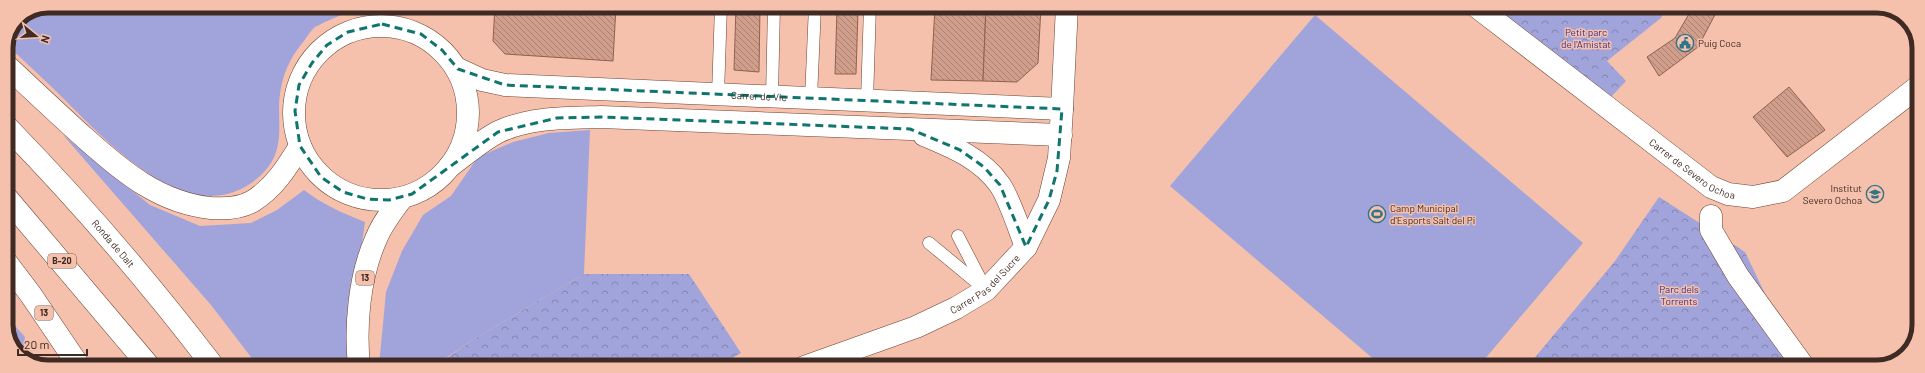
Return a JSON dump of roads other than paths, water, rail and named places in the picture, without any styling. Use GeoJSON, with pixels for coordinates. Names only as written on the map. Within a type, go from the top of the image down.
{"type":"FeatureCollection","features":[{"type":"Feature","properties":{"kind":"main road","name":"Carrer Pas del Sucre"},"geometry":{"type":"LineString","coordinates":[[824,360],[916,327],[956,308],[986,290],[1026,247],[1049,200],[1057,171],[1061,136],[1067,13]]}},
{"type":"Feature","properties":{"kind":"main road","name":"Carrer de Severo Ochoa"},"geometry":{"type":"LineString","coordinates":[[1485,13],[1711,187],[1728,194],[1753,197],[1783,191],[1912,91]]}},
{"type":"Feature","properties":{"kind":"main road"},"geometry":{"type":"LineString","coordinates":[[450,166],[463,143],[468,118],[467,93],[458,69],[442,50],[421,34],[398,26],[382,15],[366,26],[348,32],[327,45],[312,63],[300,85],[295,110],[296,134],[306,159],[321,177],[343,192],[367,199],[389,200],[402,198],[431,183],[450,166],[498,132],[527,122],[556,118],[601,117],[1061,136]]}},
{"type":"Feature","properties":{"kind":"main road","name":"Carrer de Vic"},"geometry":{"type":"LineString","coordinates":[[458,69],[487,81],[505,85],[1062,109]]}},
{"type":"Feature","properties":{"kind":"main road"},"geometry":{"type":"LineString","coordinates":[[13,71],[120,169],[152,190],[172,200],[195,207],[220,209],[235,207],[252,201],[266,191],[282,175],[300,146]]}},
{"type":"Feature","properties":{"kind":"main road"},"geometry":{"type":"LineString","coordinates":[[910,129],[960,150],[984,167],[1000,185],[1026,247]]}},
{"type":"Feature","properties":{"kind":"main road","name":"Ronda de Dalt"},"geometry":{"type":"LineString","coordinates":[[13,133],[55,177],[131,265],[173,314],[208,360]]}},
{"type":"Feature","properties":{"kind":"main road","name":"13"},"geometry":{"type":"LineString","coordinates":[[358,360],[357,349],[359,318],[369,258],[376,239],[389,214],[402,198]]}},
{"type":"Feature","properties":{"kind":"main road","name":"B-20"},"geometry":{"type":"LineString","coordinates":[[13,205],[113,321],[144,360]]}},
{"type":"Feature","properties":{"kind":"main road"},"geometry":{"type":"LineString","coordinates":[[1711,216],[1711,230],[1738,276],[1799,360]]}},
{"type":"Feature","properties":{"kind":"main road","name":"13"},"geometry":{"type":"LineString","coordinates":[[13,271],[75,360]]}},
{"type":"Feature","properties":{"kind":"lane"},"geometry":{"type":"LineString","coordinates":[[718,94],[721,13]]}},
{"type":"Feature","properties":{"kind":"lane"},"geometry":{"type":"LineString","coordinates":[[772,96],[774,13]]}},
{"type":"Feature","properties":{"kind":"lane"},"geometry":{"type":"LineString","coordinates":[[811,98],[815,13]]}},
{"type":"Feature","properties":{"kind":"lane"},"geometry":{"type":"LineString","coordinates":[[867,101],[870,13]]}},
{"type":"Feature","properties":{"kind":"lane"},"geometry":{"type":"LineString","coordinates":[[958,236],[986,290]]}},
{"type":"Feature","properties":{"kind":"lane"},"geometry":{"type":"LineString","coordinates":[[929,243],[986,290]]}},
{"type":"Feature","properties":{"kind":"place","name":"Puig Coca"},"geometry":{"type":"Point","coordinates":[1685,43]}},
{"type":"Feature","properties":{"kind":"place","name":"Institut Severo Ochoa"},"geometry":{"type":"Point","coordinates":[1875,194]}},
{"type":"Feature","properties":{"kind":"place","name":"Camp Municipal d'Esports Salt del Pi"},"geometry":{"type":"Point","coordinates":[1377,214]}},
{"type":"Feature","properties":{"kind":"park label","name":"Petit parc de l'Amistat"},"geometry":{"type":"Point","coordinates":[1586,38]}},
{"type":"Feature","properties":{"kind":"park label","name":"Parc dels Torrents"},"geometry":{"type":"Point","coordinates":[1679,294]}}]}
